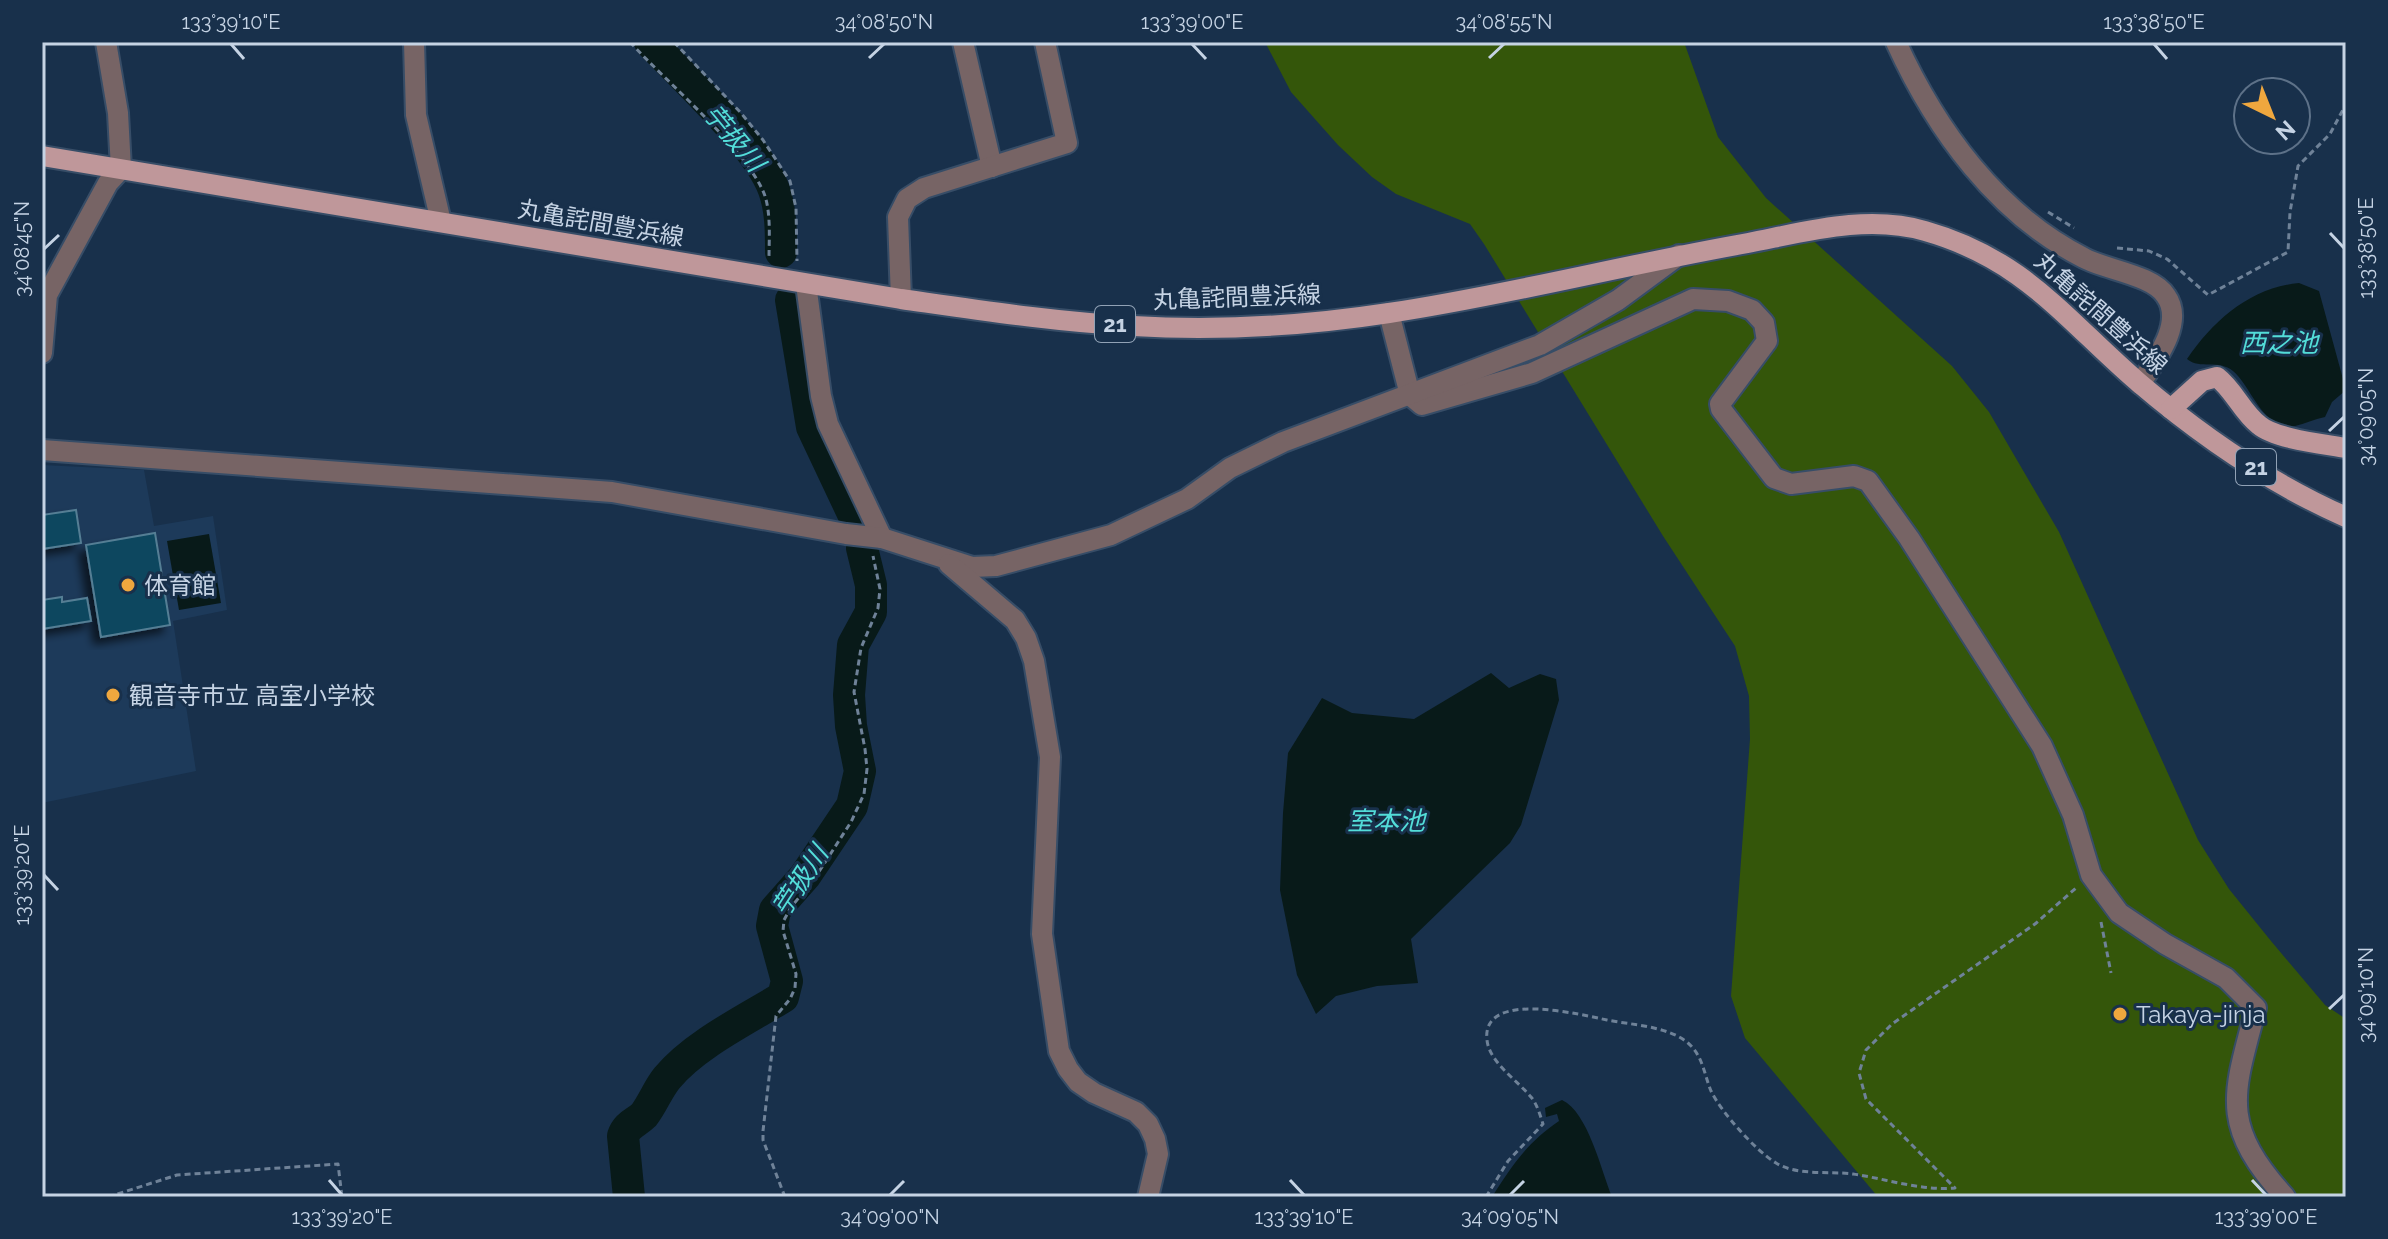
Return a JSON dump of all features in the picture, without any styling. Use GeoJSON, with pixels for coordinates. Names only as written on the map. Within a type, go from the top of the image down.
{"type":"FeatureCollection","features":[{"type":"Feature","properties":{"kind":"main road","name":"丸亀詫間豊浜線"},"geometry":{"type":"LineString","coordinates":[[42,156],[901,299],[1015,315],[1133,326],[1225,328],[1315,323],[1473,299],[1679,255],[1817,230],[1865,224],[1894,225],[1923,230],[1982,252],[2013,269],[2171,409],[2260,470],[2346,517]]}},
{"type":"Feature","properties":{"kind":"main road"},"geometry":{"type":"LineString","coordinates":[[2171,409],[2202,381],[2217,377],[2228,386],[2259,426],[2276,433],[2346,448]]}},
{"type":"Feature","properties":{"kind":"street"},"geometry":{"type":"LineString","coordinates":[[42,353],[47,295],[108,183],[121,169],[118,113],[106,42]]}},
{"type":"Feature","properties":{"kind":"street"},"geometry":{"type":"LineString","coordinates":[[414,42],[416,115],[441,222]]}},
{"type":"Feature","properties":{"kind":"street"},"geometry":{"type":"LineString","coordinates":[[963,42],[992,167]]}},
{"type":"Feature","properties":{"kind":"street"},"geometry":{"type":"LineString","coordinates":[[901,299],[898,217],[907,199],[924,188],[1067,143],[1045,42]]}},
{"type":"Feature","properties":{"kind":"street"},"geometry":{"type":"LineString","coordinates":[[1896,42],[1916,85],[1936,117],[2001,199],[2033,227],[2087,260],[2150,282],[2168,298],[2173,317],[2168,335],[2140,384]]}},
{"type":"Feature","properties":{"kind":"street"},"geometry":{"type":"LineString","coordinates":[[42,450],[612,492],[875,537],[972,567],[996,566],[1111,535],[1187,499],[1230,468],[1283,442],[1540,345],[1618,300],[1679,255]]}},
{"type":"Feature","properties":{"kind":"street"},"geometry":{"type":"LineString","coordinates":[[806,284],[821,396],[828,424],[875,537]]}},
{"type":"Feature","properties":{"kind":"street"},"geometry":{"type":"LineString","coordinates":[[1389,313],[1410,395],[1422,405],[1532,373],[1693,299],[1728,301],[1752,310],[1764,323],[1767,341],[1720,404],[1721,409],[1774,478],[1791,484],[1854,476],[1868,481],[1909,538],[2042,746],[2073,815],[2091,875],[2119,913],[2165,944],[2226,978],[2256,1008],[2237,1080],[2235,1103],[2241,1135],[2285,1197]]}},
{"type":"Feature","properties":{"kind":"street"},"geometry":{"type":"LineString","coordinates":[[940,556],[1015,620],[1026,638],[1034,661],[1050,757],[1042,934],[1059,1051],[1078,1082],[1094,1093],[1136,1112],[1148,1124],[1158,1154],[1148,1197]]}},
{"type":"Feature","properties":{"kind":"path"},"geometry":{"type":"LineString","coordinates":[[630,42],[725,140],[754,176],[765,197],[769,219],[769,259]]}},
{"type":"Feature","properties":{"kind":"path"},"geometry":{"type":"LineString","coordinates":[[674,42],[741,113],[790,181],[796,208],[797,264]]}},
{"type":"Feature","properties":{"kind":"path"},"geometry":{"type":"LineString","coordinates":[[2114,247],[2149,251],[2167,259],[2208,295],[2288,252],[2290,212],[2298,166],[2330,134],[2346,104]]}},
{"type":"Feature","properties":{"kind":"path"},"geometry":{"type":"LineString","coordinates":[[2033,227],[2049,211],[2082,234]]}},
{"type":"Feature","properties":{"kind":"path"},"geometry":{"type":"LineString","coordinates":[[785,1197],[763,1140],[776,1016],[795,988],[796,974],[783,931],[784,920],[843,834],[864,794],[867,769],[854,692],[861,648],[878,608],[880,589],[875,537]]}},
{"type":"Feature","properties":{"kind":"path"},"geometry":{"type":"LineString","coordinates":[[1486,1197],[1508,1161],[1543,1124],[1533,1099],[1491,1054],[1486,1040],[1488,1028],[1495,1017],[1515,1010],[1547,1009],[1663,1031],[1685,1041],[1698,1054],[1712,1093],[1727,1113],[1763,1154],[1779,1165],[1940,1189],[1955,1188],[1866,1099],[1859,1073],[1866,1050],[1892,1024],[2035,924],[2091,875]]}},
{"type":"Feature","properties":{"kind":"path"},"geometry":{"type":"LineString","coordinates":[[2100,917],[2111,973]]}},
{"type":"Feature","properties":{"kind":"path"},"geometry":{"type":"LineString","coordinates":[[108,1197],[177,1175],[338,1164],[342,1197]]}},
{"type":"Feature","properties":{"kind":"shaded area","name":"観音寺市立 高室小学校"},"geometry":{"type":"Polygon","coordinates":[[[42,465],[144,470],[154,526],[213,516],[227,610],[173,621],[196,771],[42,803],[42,465]]]}},
{"type":"Feature","properties":{"kind":"green space"},"geometry":{"type":"Polygon","coordinates":[[[1265,42],[1684,42],[1718,137],[1766,198],[1952,366],[1989,412],[2059,532],[2198,840],[2229,889],[2271,941],[2325,1005],[2346,1019],[2346,1197],[1878,1197],[1745,1038],[1731,996],[1750,739],[1749,696],[1735,646],[1663,536],[1470,224],[1396,194],[1372,177],[1338,145],[1291,92],[1265,42]]]}},
{"type":"Feature","properties":{"kind":"water","name":"西之池"},"geometry":{"type":"Polygon","coordinates":[[[2299,283],[2319,291],[2346,390],[2332,402],[2325,417],[2284,426],[2267,416],[2240,378],[2228,367],[2198,364],[2187,359],[2209,331],[2235,308],[2265,292],[2299,283]]]}},
{"type":"Feature","properties":{"kind":"water"},"geometry":{"type":"Polygon","coordinates":[[[209,534],[221,603],[179,610],[167,541],[209,534]]]}},
{"type":"Feature","properties":{"kind":"water","name":"室本池"},"geometry":{"type":"Polygon","coordinates":[[[1491,673],[1509,688],[1540,674],[1556,679],[1559,700],[1521,825],[1510,843],[1411,939],[1418,983],[1377,986],[1336,996],[1316,1014],[1297,975],[1280,890],[1288,753],[1322,698],[1352,713],[1414,719],[1491,673]]]}},
{"type":"Feature","properties":{"kind":"water"},"geometry":{"type":"Polygon","coordinates":[[[1562,1100],[1579,1116],[1586,1129],[1612,1197],[1492,1197],[1521,1155],[1559,1121],[1557,1114],[1546,1117],[1545,1108],[1562,1100]]]}},
{"type":"Feature","properties":{"kind":"building"},"geometry":{"type":"Polygon","coordinates":[[[76,510],[81,543],[42,549],[42,515],[76,510]]]}},
{"type":"Feature","properties":{"kind":"building","name":"体育館"},"geometry":{"type":"Polygon","coordinates":[[[155,533],[170,625],[101,637],[86,545],[155,533]]]}},
{"type":"Feature","properties":{"kind":"building"},"geometry":{"type":"Polygon","coordinates":[[[62,597],[62,602],[87,598],[91,621],[42,629],[42,600],[62,597]]]}},
{"type":"Feature","properties":{"kind":"waterway","name":"苧扱川"},"geometry":{"type":"LineString","coordinates":[[650,42],[719,113],[766,173],[778,205],[781,252]]}},
{"type":"Feature","properties":{"kind":"waterway","name":"苧扱川"},"geometry":{"type":"LineString","coordinates":[[791,300],[812,427],[855,518]]}},
{"type":"Feature","properties":{"kind":"waterway","name":"苧扱川"},"geometry":{"type":"LineString","coordinates":[[629,1197],[625,1132],[644,1115],[678,1066],[722,1033],[783,997],[787,981],[772,926],[775,910],[805,876],[852,806],[860,771],[851,726],[849,695],[853,645],[871,612],[871,585],[862,548]]}},
{"type":"Feature","properties":{"kind":"place","name":"体育館"},"geometry":{"type":"Point","coordinates":[128,585]}},
{"type":"Feature","properties":{"kind":"place","name":"観音寺市立 高室小学校"},"geometry":{"type":"Point","coordinates":[113,695]}},
{"type":"Feature","properties":{"kind":"place","name":"Takaya-jinja"},"geometry":{"type":"Point","coordinates":[2120,1014]}}]}
